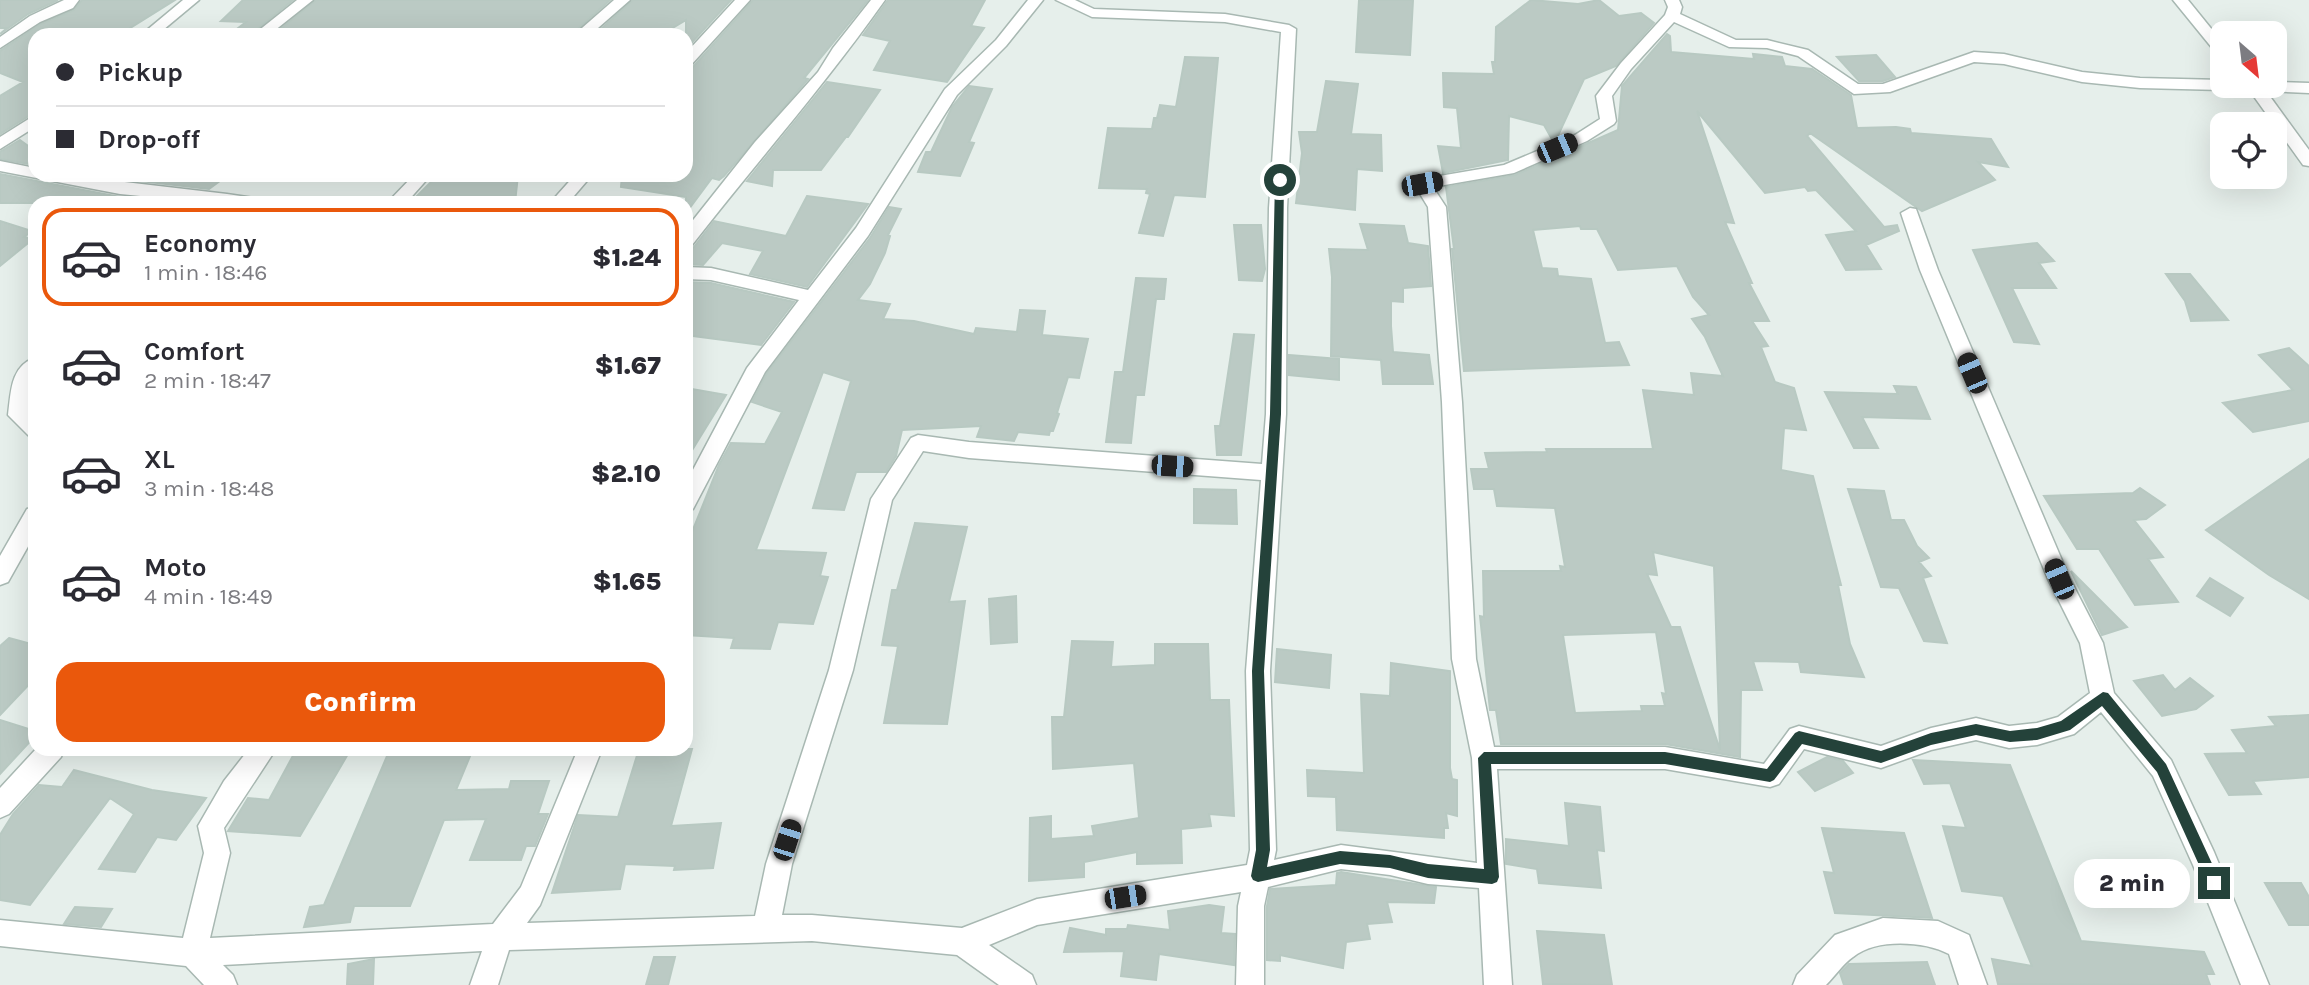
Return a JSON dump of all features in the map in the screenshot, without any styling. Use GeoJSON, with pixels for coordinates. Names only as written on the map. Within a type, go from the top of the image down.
{"type":"FeatureCollection","features":[{"type":"Feature","properties":{"kind":"street"},"geometry":{"type":"LineString","coordinates":[[0,44],[35,19],[68,5],[72,0]]}},
{"type":"Feature","properties":{"kind":"street"},"geometry":{"type":"LineString","coordinates":[[157,28],[192,0]]}},
{"type":"Feature","properties":{"kind":"street"},"geometry":{"type":"LineString","coordinates":[[269,28],[306,0]]}},
{"type":"Feature","properties":{"kind":"street"},"geometry":{"type":"LineString","coordinates":[[589,28],[623,0]]}},
{"type":"Feature","properties":{"kind":"street"},"geometry":{"type":"LineString","coordinates":[[693,54],[743,0]]}},
{"type":"Feature","properties":{"kind":"street"},"geometry":{"type":"LineString","coordinates":[[693,232],[761,145],[824,74],[838,51],[878,0]]}},
{"type":"Feature","properties":{"kind":"street"},"geometry":{"type":"LineString","coordinates":[[693,490],[757,368],[883,202],[951,92],[1001,43],[1036,0]]}},
{"type":"Feature","properties":{"kind":"street"},"geometry":{"type":"LineString","coordinates":[[1063,0],[1092,13],[1225,18],[1289,29],[1278,208],[1276,414],[1258,671],[1263,838],[1251,906],[1250,985]]}},
{"type":"Feature","properties":{"kind":"street"},"geometry":{"type":"LineString","coordinates":[[1653,0],[1673,8],[1734,44],[1767,44],[1803,52],[1854,89],[1885,89],[1958,61],[1987,57],[2082,77],[2140,83],[2210,85]]}},
{"type":"Feature","properties":{"kind":"street"},"geometry":{"type":"LineString","coordinates":[[2180,0],[2210,36]]}},
{"type":"Feature","properties":{"kind":"street"},"geometry":{"type":"LineString","coordinates":[[1498,985],[1484,758],[1464,659],[1452,402],[1437,207],[1422,184],[1508,169],[1581,138],[1608,121],[1604,96],[1673,8]]}},
{"type":"Feature","properties":{"kind":"street"},"geometry":{"type":"LineString","coordinates":[[2287,88],[2309,89]]}},
{"type":"Feature","properties":{"kind":"street"},"geometry":{"type":"LineString","coordinates":[[2263,98],[2309,161]]}},
{"type":"Feature","properties":{"kind":"street"},"geometry":{"type":"LineString","coordinates":[[0,144],[28,125]]}},
{"type":"Feature","properties":{"kind":"street"},"geometry":{"type":"LineString","coordinates":[[0,166],[28,171]]}},
{"type":"Feature","properties":{"kind":"street"},"geometry":{"type":"LineString","coordinates":[[70,182],[91,187],[182,196]]}},
{"type":"Feature","properties":{"kind":"street"},"geometry":{"type":"LineString","coordinates":[[197,182],[210,196]]}},
{"type":"Feature","properties":{"kind":"street"},"geometry":{"type":"LineString","coordinates":[[403,196],[416,182]]}},
{"type":"Feature","properties":{"kind":"street"},"geometry":{"type":"LineString","coordinates":[[565,196],[578,182]]}},
{"type":"Feature","properties":{"kind":"street"},"geometry":{"type":"LineString","coordinates":[[1910,213],[1929,270],[2048,553],[2091,643],[2103,697],[2162,768],[2205,860],[2255,985]]}},
{"type":"Feature","properties":{"kind":"street"},"geometry":{"type":"LineString","coordinates":[[693,273],[711,274],[813,297]]}},
{"type":"Feature","properties":{"kind":"street"},"geometry":{"type":"LineString","coordinates":[[28,371],[24,375],[9,420],[28,427]]}},
{"type":"Feature","properties":{"kind":"street"},"geometry":{"type":"LineString","coordinates":[[766,929],[779,864],[841,670],[882,499],[918,443],[969,450],[1272,473]]}},
{"type":"Feature","properties":{"kind":"street"},"geometry":{"type":"LineString","coordinates":[[0,576],[28,527]]}},
{"type":"Feature","properties":{"kind":"street"},"geometry":{"type":"LineString","coordinates":[[1484,758],[1665,758],[1770,776],[1799,737],[1881,757],[1931,739],[1976,729],[2010,737],[2037,734],[2065,726],[2103,697]]}},
{"type":"Feature","properties":{"kind":"street"},"geometry":{"type":"LineString","coordinates":[[0,806],[46,756]]}},
{"type":"Feature","properties":{"kind":"street"},"geometry":{"type":"LineString","coordinates":[[192,953],[217,853],[211,826],[233,789],[259,756]]}},
{"type":"Feature","properties":{"kind":"street"},"geometry":{"type":"LineString","coordinates":[[484,985],[500,937],[531,896],[587,756]]}},
{"type":"Feature","properties":{"kind":"street"},"geometry":{"type":"LineString","coordinates":[[0,933],[192,953],[500,937],[812,928],[962,942],[1037,912],[1258,876],[1340,857],[1390,862],[1428,871],[1492,877]]}},
{"type":"Feature","properties":{"kind":"street"},"geometry":{"type":"LineString","coordinates":[[1807,985],[1845,944],[1883,931],[1938,934],[1959,945],[1973,985]]}},
{"type":"Feature","properties":{"kind":"street"},"geometry":{"type":"LineString","coordinates":[[962,942],[1022,985]]}},
{"type":"Feature","properties":{"kind":"street"},"geometry":{"type":"LineString","coordinates":[[192,953],[223,985]]}},
{"type":"Feature","properties":{"kind":"building"},"geometry":{"type":"Polygon","coordinates":[[[0,0],[58,0],[28,14],[0,34],[7,28],[0,28],[0,0]]]}},
{"type":"Feature","properties":{"kind":"building"},"geometry":{"type":"Polygon","coordinates":[[[82,0],[175,0],[130,28],[35,28],[74,10],[82,0]]]}},
{"type":"Feature","properties":{"kind":"building"},"geometry":{"type":"Polygon","coordinates":[[[243,0],[293,0],[259,28],[238,28],[246,22],[221,21],[243,0]]]}},
{"type":"Feature","properties":{"kind":"building"},"geometry":{"type":"Polygon","coordinates":[[[316,0],[610,0],[579,28],[282,28],[316,0]]]}},
{"type":"Feature","properties":{"kind":"building"},"geometry":{"type":"Polygon","coordinates":[[[633,0],[731,0],[693,41],[693,28],[686,28],[686,20],[673,28],[602,28],[633,0]]]}},
{"type":"Feature","properties":{"kind":"building"},"geometry":{"type":"Polygon","coordinates":[[[753,0],[868,0],[804,78],[808,79],[724,176],[719,180],[712,178],[693,204],[693,196],[621,187],[621,182],[693,182],[693,67],[753,0]]]}},
{"type":"Feature","properties":{"kind":"building"},"geometry":{"type":"Polygon","coordinates":[[[888,0],[985,0],[971,26],[984,28],[947,82],[874,70],[890,41],[863,35],[888,0]]]}},
{"type":"Feature","properties":{"kind":"building"},"geometry":{"type":"Polygon","coordinates":[[[1359,0],[1413,0],[1410,55],[1356,52],[1359,0]]]}},
{"type":"Feature","properties":{"kind":"building"},"geometry":{"type":"Polygon","coordinates":[[[1531,0],[1578,4],[1599,0],[1619,16],[1641,13],[1654,23],[1616,66],[1584,79],[1556,140],[1553,141],[1544,125],[1509,116],[1508,160],[1443,173],[1438,146],[1461,148],[1457,108],[1444,107],[1443,73],[1494,74],[1492,62],[1495,62],[1496,27],[1531,0]]]}},
{"type":"Feature","properties":{"kind":"building"},"geometry":{"type":"Polygon","coordinates":[[[28,33],[28,116],[0,134],[0,96],[23,82],[0,73],[0,51],[28,33]]]}},
{"type":"Feature","properties":{"kind":"building"},"geometry":{"type":"Polygon","coordinates":[[[1667,34],[1670,36],[1671,52],[1754,59],[1753,54],[1782,57],[1785,66],[1812,69],[1851,95],[1857,128],[1896,127],[1910,129],[1911,133],[1991,139],[2008,167],[1978,162],[1995,180],[1922,211],[1810,133],[1807,136],[1884,227],[1897,225],[1899,231],[1866,245],[1881,269],[1846,270],[1826,235],[1856,231],[1816,190],[1808,191],[1805,187],[1765,193],[1697,111],[1734,223],[1725,222],[1752,283],[1749,283],[1769,321],[1752,321],[1768,346],[1761,347],[1775,382],[1794,388],[1806,430],[1784,428],[1781,470],[1813,476],[1841,585],[1838,585],[1850,644],[1864,677],[1801,672],[1799,662],[1753,661],[1762,690],[1741,690],[1740,757],[1665,744],[1501,744],[1496,710],[1490,710],[1480,616],[1484,617],[1483,571],[1561,571],[1560,566],[1565,567],[1555,508],[1497,506],[1494,489],[1474,489],[1471,469],[1489,469],[1485,453],[1547,452],[1546,449],[1653,449],[1643,390],[1694,395],[1691,373],[1723,376],[1705,337],[1692,319],[1709,315],[1693,297],[1677,266],[1618,270],[1597,229],[1581,229],[1580,226],[1533,230],[1542,268],[1557,269],[1558,276],[1591,279],[1605,343],[1619,342],[1629,365],[1464,371],[1446,187],[1515,175],[1618,130],[1622,86],[1667,34]],[[1653,552],[1657,575],[1647,574],[1671,627],[1680,627],[1720,750],[1714,566],[1653,552]],[[1656,632],[1563,635],[1575,713],[1642,711],[1641,706],[1665,706],[1662,693],[1666,694],[1656,632]]]}},
{"type":"Feature","properties":{"kind":"building"},"geometry":{"type":"Polygon","coordinates":[[[1876,55],[1895,77],[1883,81],[1859,81],[1837,57],[1876,55]]]}},
{"type":"Feature","properties":{"kind":"building"},"geometry":{"type":"Polygon","coordinates":[[[1185,57],[1218,58],[1205,197],[1174,195],[1163,236],[1139,233],[1150,194],[1146,193],[1147,189],[1099,188],[1108,128],[1152,129],[1160,105],[1176,107],[1185,57]]]}},
{"type":"Feature","properties":{"kind":"building"},"geometry":{"type":"Polygon","coordinates":[[[1326,81],[1358,84],[1351,134],[1381,135],[1382,171],[1357,169],[1355,210],[1296,203],[1302,153],[1299,132],[1317,132],[1326,81]]]}},
{"type":"Feature","properties":{"kind":"building"},"geometry":{"type":"Polygon","coordinates":[[[827,82],[880,90],[848,137],[821,170],[773,170],[772,186],[747,181],[827,82]]]}},
{"type":"Feature","properties":{"kind":"building"},"geometry":{"type":"Polygon","coordinates":[[[969,86],[992,89],[969,142],[974,143],[960,176],[918,172],[926,152],[931,152],[952,107],[969,86]]]}},
{"type":"Feature","properties":{"kind":"building"},"geometry":{"type":"Polygon","coordinates":[[[20,140],[28,146],[28,164],[0,159],[0,152],[20,140]]]}},
{"type":"Feature","properties":{"kind":"building"},"geometry":{"type":"Polygon","coordinates":[[[0,174],[28,179],[28,182],[42,182],[115,196],[28,196],[28,203],[0,203],[0,174]]]}},
{"type":"Feature","properties":{"kind":"building"},"geometry":{"type":"Polygon","coordinates":[[[148,182],[218,182],[209,189],[148,182]]]}},
{"type":"Feature","properties":{"kind":"building"},"geometry":{"type":"Polygon","coordinates":[[[431,182],[517,182],[516,196],[417,196],[431,182]]]}},
{"type":"Feature","properties":{"kind":"building"},"geometry":{"type":"Polygon","coordinates":[[[807,196],[868,204],[807,287],[750,274],[763,251],[722,243],[703,265],[693,264],[693,247],[714,221],[786,236],[807,196]]]}},
{"type":"Feature","properties":{"kind":"building"},"geometry":{"type":"Polygon","coordinates":[[[889,207],[901,209],[888,235],[890,236],[885,253],[870,284],[858,300],[890,304],[883,319],[914,321],[974,334],[976,328],[1017,332],[1020,310],[1045,311],[1042,335],[1088,339],[1079,378],[1068,377],[1057,413],[1059,414],[1049,435],[1018,432],[1014,441],[977,437],[981,426],[902,430],[896,456],[886,472],[856,472],[844,510],[813,508],[851,381],[823,372],[756,550],[826,553],[820,576],[828,577],[813,624],[778,622],[770,649],[731,648],[734,638],[693,635],[693,530],[719,465],[731,443],[765,444],[782,412],[752,402],[767,373],[870,238],[889,207]]]}},
{"type":"Feature","properties":{"kind":"building"},"geometry":{"type":"Polygon","coordinates":[[[0,221],[28,230],[24,237],[28,238],[28,243],[0,266],[0,221]]]}},
{"type":"Feature","properties":{"kind":"building"},"geometry":{"type":"Polygon","coordinates":[[[1360,224],[1404,226],[1408,243],[1428,246],[1431,286],[1403,288],[1403,302],[1391,301],[1391,326],[1393,352],[1429,355],[1433,384],[1383,384],[1381,360],[1331,356],[1332,277],[1329,249],[1368,250],[1360,224]]]}},
{"type":"Feature","properties":{"kind":"building"},"geometry":{"type":"Polygon","coordinates":[[[1234,225],[1261,225],[1265,269],[1262,281],[1239,280],[1234,225]]]}},
{"type":"Feature","properties":{"kind":"building"},"geometry":{"type":"Polygon","coordinates":[[[2037,243],[2054,261],[2039,263],[2056,288],[2012,288],[2039,344],[2014,342],[1973,250],[2037,243]]]}},
{"type":"Feature","properties":{"kind":"building"},"geometry":{"type":"Polygon","coordinates":[[[2166,274],[2190,274],[2228,320],[2191,321],[2185,301],[2166,274]]]}},
{"type":"Feature","properties":{"kind":"building"},"geometry":{"type":"Polygon","coordinates":[[[1136,278],[1166,279],[1164,299],[1156,299],[1144,395],[1136,395],[1131,443],[1106,442],[1115,372],[1123,372],[1136,278]]]}},
{"type":"Feature","properties":{"kind":"building"},"geometry":{"type":"Polygon","coordinates":[[[693,282],[711,283],[794,302],[761,345],[693,336],[693,282]]]}},
{"type":"Feature","properties":{"kind":"building"},"geometry":{"type":"Polygon","coordinates":[[[1234,334],[1254,335],[1241,455],[1217,455],[1215,426],[1220,426],[1234,334]]]}},
{"type":"Feature","properties":{"kind":"building"},"geometry":{"type":"Polygon","coordinates":[[[2289,348],[2309,366],[2309,421],[2253,432],[2223,403],[2293,390],[2259,355],[2289,348]]]}},
{"type":"Feature","properties":{"kind":"building"},"geometry":{"type":"Polygon","coordinates":[[[1289,355],[1339,359],[1339,380],[1289,375],[1289,355]]]}},
{"type":"Feature","properties":{"kind":"building"},"geometry":{"type":"Polygon","coordinates":[[[1894,386],[1916,387],[1930,419],[1862,417],[1878,448],[1854,448],[1825,392],[1898,394],[1894,386]]]}},
{"type":"Feature","properties":{"kind":"building"},"geometry":{"type":"Polygon","coordinates":[[[693,389],[726,395],[693,449],[693,389]]]}},
{"type":"Feature","properties":{"kind":"building"},"geometry":{"type":"Polygon","coordinates":[[[2309,459],[2309,599],[2269,575],[2206,530],[2309,459]]]}},
{"type":"Feature","properties":{"kind":"building"},"geometry":{"type":"Polygon","coordinates":[[[2140,488],[2165,505],[2146,519],[2134,520],[2163,557],[2148,559],[2178,602],[2135,605],[2099,549],[2077,549],[2044,496],[2133,493],[2140,488]]]}},
{"type":"Feature","properties":{"kind":"building"},"geometry":{"type":"Polygon","coordinates":[[[1194,489],[1236,490],[1237,524],[1194,523],[1194,489]]]}},
{"type":"Feature","properties":{"kind":"building"},"geometry":{"type":"Polygon","coordinates":[[[1848,489],[1884,491],[1891,520],[1904,520],[1917,546],[1929,558],[1919,562],[1931,576],[1923,578],[1947,643],[1924,641],[1899,588],[1881,587],[1848,489]]]}},
{"type":"Feature","properties":{"kind":"building"},"geometry":{"type":"Polygon","coordinates":[[[915,523],[967,527],[949,602],[965,601],[947,724],[884,723],[898,646],[882,645],[892,590],[897,590],[915,523]]]}},
{"type":"Feature","properties":{"kind":"building"},"geometry":{"type":"Polygon","coordinates":[[[2071,571],[2127,627],[2102,635],[2071,571]]]}},
{"type":"Feature","properties":{"kind":"building"},"geometry":{"type":"Polygon","coordinates":[[[2210,578],[2243,598],[2230,616],[2197,596],[2210,578]]]}},
{"type":"Feature","properties":{"kind":"building"},"geometry":{"type":"Polygon","coordinates":[[[1016,596],[1017,642],[991,644],[989,599],[1016,596]]]}},
{"type":"Feature","properties":{"kind":"building"},"geometry":{"type":"Polygon","coordinates":[[[9,638],[28,643],[28,685],[0,715],[0,646],[9,638]]]}},
{"type":"Feature","properties":{"kind":"building"},"geometry":{"type":"Polygon","coordinates":[[[1072,641],[1113,642],[1111,667],[1155,665],[1155,644],[1208,644],[1210,700],[1229,700],[1234,816],[1209,814],[1211,826],[1181,829],[1182,863],[1137,864],[1137,852],[1084,862],[1084,877],[1029,881],[1030,818],[1051,816],[1051,839],[1094,836],[1092,826],[1139,818],[1134,763],[1053,769],[1052,717],[1064,717],[1072,641]]]}},
{"type":"Feature","properties":{"kind":"building"},"geometry":{"type":"Polygon","coordinates":[[[1277,649],[1331,655],[1329,688],[1275,682],[1277,649]]]}},
{"type":"Feature","properties":{"kind":"building"},"geometry":{"type":"Polygon","coordinates":[[[1391,663],[1450,671],[1450,768],[1452,779],[1457,780],[1457,816],[1446,813],[1448,828],[1444,828],[1444,838],[1337,830],[1336,797],[1308,796],[1307,770],[1364,773],[1361,694],[1390,696],[1391,663]]]}},
{"type":"Feature","properties":{"kind":"building"},"geometry":{"type":"Polygon","coordinates":[[[2163,675],[2175,690],[2190,678],[2213,696],[2196,709],[2162,716],[2134,681],[2163,675]]]}},
{"type":"Feature","properties":{"kind":"building"},"geometry":{"type":"Polygon","coordinates":[[[2309,715],[2309,777],[2253,781],[2261,794],[2229,795],[2205,754],[2247,753],[2232,730],[2276,726],[2269,717],[2309,715]]]}},
{"type":"Feature","properties":{"kind":"building"},"geometry":{"type":"Polygon","coordinates":[[[0,720],[28,729],[28,744],[0,774],[0,720]]]}},
{"type":"Feature","properties":{"kind":"building"},"geometry":{"type":"Polygon","coordinates":[[[293,756],[347,756],[300,836],[228,831],[248,798],[269,800],[293,756]]]}},
{"type":"Feature","properties":{"kind":"building"},"geometry":{"type":"Polygon","coordinates":[[[387,756],[470,756],[456,790],[509,789],[511,781],[549,781],[538,814],[548,814],[535,846],[526,846],[521,860],[470,860],[486,819],[444,820],[410,906],[354,906],[350,922],[304,927],[310,907],[324,905],[387,756]]]}},
{"type":"Feature","properties":{"kind":"building"},"geometry":{"type":"Polygon","coordinates":[[[637,756],[690,756],[671,826],[721,823],[713,868],[674,870],[675,866],[625,864],[620,889],[552,893],[578,815],[618,817],[637,756]]]}},
{"type":"Feature","properties":{"kind":"building"},"geometry":{"type":"Polygon","coordinates":[[[1827,757],[1843,761],[1853,773],[1815,791],[1798,772],[1827,757]]]}},
{"type":"Feature","properties":{"kind":"building"},"geometry":{"type":"Polygon","coordinates":[[[1913,760],[2010,765],[2081,941],[2204,952],[2214,974],[2206,974],[2210,985],[1998,984],[1992,959],[2032,966],[2003,896],[1962,891],[1943,826],[1966,828],[1950,783],[1924,784],[1913,760]]]}},
{"type":"Feature","properties":{"kind":"building"},"geometry":{"type":"Polygon","coordinates":[[[74,770],[152,790],[206,798],[176,840],[157,837],[135,872],[99,869],[134,814],[110,798],[30,905],[0,900],[0,835],[13,814],[39,785],[62,787],[74,770]]]}},
{"type":"Feature","properties":{"kind":"building"},"geometry":{"type":"Polygon","coordinates":[[[1565,803],[1600,807],[1604,851],[1597,850],[1601,888],[1539,883],[1537,869],[1506,864],[1506,839],[1569,846],[1565,803]]]}},
{"type":"Feature","properties":{"kind":"building"},"geometry":{"type":"Polygon","coordinates":[[[1822,828],[1904,833],[1932,918],[1835,913],[1824,872],[1834,873],[1822,828]]]}},
{"type":"Feature","properties":{"kind":"building"},"geometry":{"type":"Polygon","coordinates":[[[1337,873],[1436,887],[1434,903],[1387,902],[1392,922],[1367,924],[1370,939],[1346,942],[1343,968],[1280,955],[1280,961],[1267,960],[1267,906],[1270,889],[1336,885],[1337,873]]]}},
{"type":"Feature","properties":{"kind":"building"},"geometry":{"type":"Polygon","coordinates":[[[2265,883],[2301,883],[2309,897],[2309,925],[2289,925],[2265,883]]]}},
{"type":"Feature","properties":{"kind":"building"},"geometry":{"type":"Polygon","coordinates":[[[1209,905],[1224,907],[1221,933],[1235,934],[1234,965],[1159,954],[1156,980],[1121,976],[1124,951],[1064,952],[1070,928],[1106,935],[1106,929],[1127,929],[1128,925],[1170,930],[1168,911],[1209,905]]]}},
{"type":"Feature","properties":{"kind":"building"},"geometry":{"type":"Polygon","coordinates":[[[75,907],[112,909],[101,927],[64,924],[75,907]]]}},
{"type":"Feature","properties":{"kind":"building"},"geometry":{"type":"Polygon","coordinates":[[[1537,931],[1604,935],[1612,985],[1543,984],[1537,931]]]}},
{"type":"Feature","properties":{"kind":"building"},"geometry":{"type":"Polygon","coordinates":[[[654,957],[675,957],[668,985],[646,985],[654,957]]]}},
{"type":"Feature","properties":{"kind":"building"},"geometry":{"type":"Polygon","coordinates":[[[374,959],[373,985],[347,985],[348,964],[374,959]]]}},
{"type":"Feature","properties":{"kind":"building"},"geometry":{"type":"Polygon","coordinates":[[[1927,962],[1935,985],[1844,985],[1840,973],[1849,964],[1927,962]]]}},
{"type":"Feature","properties":{"kind":"route"},"geometry":{"type":"LineString","coordinates":[[1280,180],[1276,414],[1258,671],[1263,850],[1258,876],[1340,857],[1390,862],[1428,871],[1492,877],[1484,758],[1665,758],[1770,776],[1799,737],[1881,757],[1931,739],[1976,729],[2010,737],[2037,734],[2065,726],[2103,697],[2162,768],[2214,883]]}}]}
